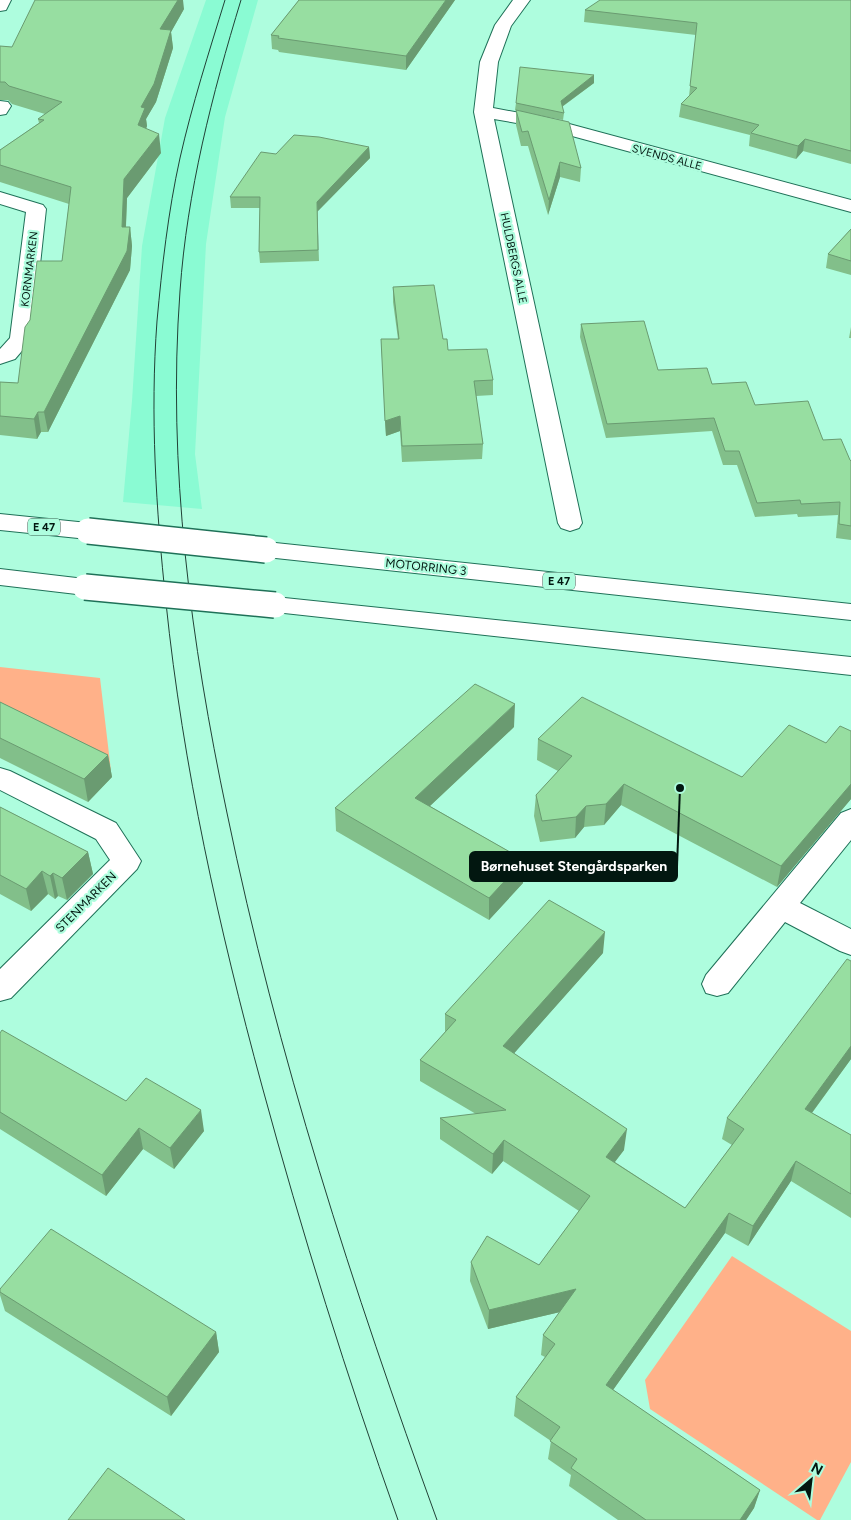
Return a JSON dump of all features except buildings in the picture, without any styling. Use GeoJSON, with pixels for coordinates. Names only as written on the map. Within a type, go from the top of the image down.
{"type":"FeatureCollection","features":[{"type":"Feature","properties":{"kind":"main road"},"geometry":{"type":"LineString","coordinates":[[0,6],[3,0]]}},
{"type":"Feature","properties":{"kind":"main road","name":"HULDBERGS ALLE"},"geometry":{"type":"LineString","coordinates":[[522,0],[503,25],[489,62],[482,112],[570,523]]}},
{"type":"Feature","properties":{"kind":"main road","name":"SVENDS ALLE"},"geometry":{"type":"LineString","coordinates":[[482,112],[541,122],[851,206]]}},
{"type":"Feature","properties":{"kind":"main road","name":"KORNMARKEN"},"geometry":{"type":"LineString","coordinates":[[0,198],[36,209],[21,339],[8,354],[0,357]]}},
{"type":"Feature","properties":{"kind":"main road","name":"MOTORRING 3"},"geometry":{"type":"LineString","coordinates":[[0,522],[851,612]]}},
{"type":"Feature","properties":{"kind":"main road"},"geometry":{"type":"LineString","coordinates":[[0,577],[851,666]]}},
{"type":"Feature","properties":{"kind":"main road","name":"STENMARKEN"},"geometry":{"type":"LineString","coordinates":[[0,778],[106,831],[127,861],[0,989]]}},
{"type":"Feature","properties":{"kind":"main road"},"geometry":{"type":"LineString","coordinates":[[717,984],[782,907],[851,820]]}},
{"type":"Feature","properties":{"kind":"main road"},"geometry":{"type":"LineString","coordinates":[[782,907],[851,943]]}},
{"type":"Feature","properties":{"kind":"shaded area"},"geometry":{"type":"Polygon","coordinates":[[[206,0],[258,0],[225,117],[206,244],[195,454],[202,509],[123,502],[142,246],[165,118],[206,0]]]}},
{"type":"Feature","properties":{"kind":"shaded area"},"geometry":{"type":"Polygon","coordinates":[[[0,667],[100,678],[111,771],[0,717],[0,667]]]}},
{"type":"Feature","properties":{"kind":"shaded area"},"geometry":{"type":"Polygon","coordinates":[[[732,1256],[851,1331],[851,1462],[820,1520],[817,1520],[650,1409],[645,1380],[732,1256]]]}},
{"type":"Feature","properties":{"kind":"tram line"},"geometry":{"type":"LineString","coordinates":[[225,0],[195,98],[180,158],[163,260],[157,321],[154,392],[155,462],[166,603],[182,725],[204,847],[246,1027],[309,1250],[343,1359],[398,1520]]}},
{"type":"Feature","properties":{"kind":"tram line"},"geometry":{"type":"LineString","coordinates":[[241,0],[202,144],[188,217],[180,291],[177,423],[185,554],[193,619],[214,749],[227,813],[269,993],[293,1082],[347,1259],[437,1520]]}},
{"type":"Feature","properties":{"kind":"place","name":"Børnehuset Stengårdsparken"},"geometry":{"type":"Point","coordinates":[680,788]}}]}
